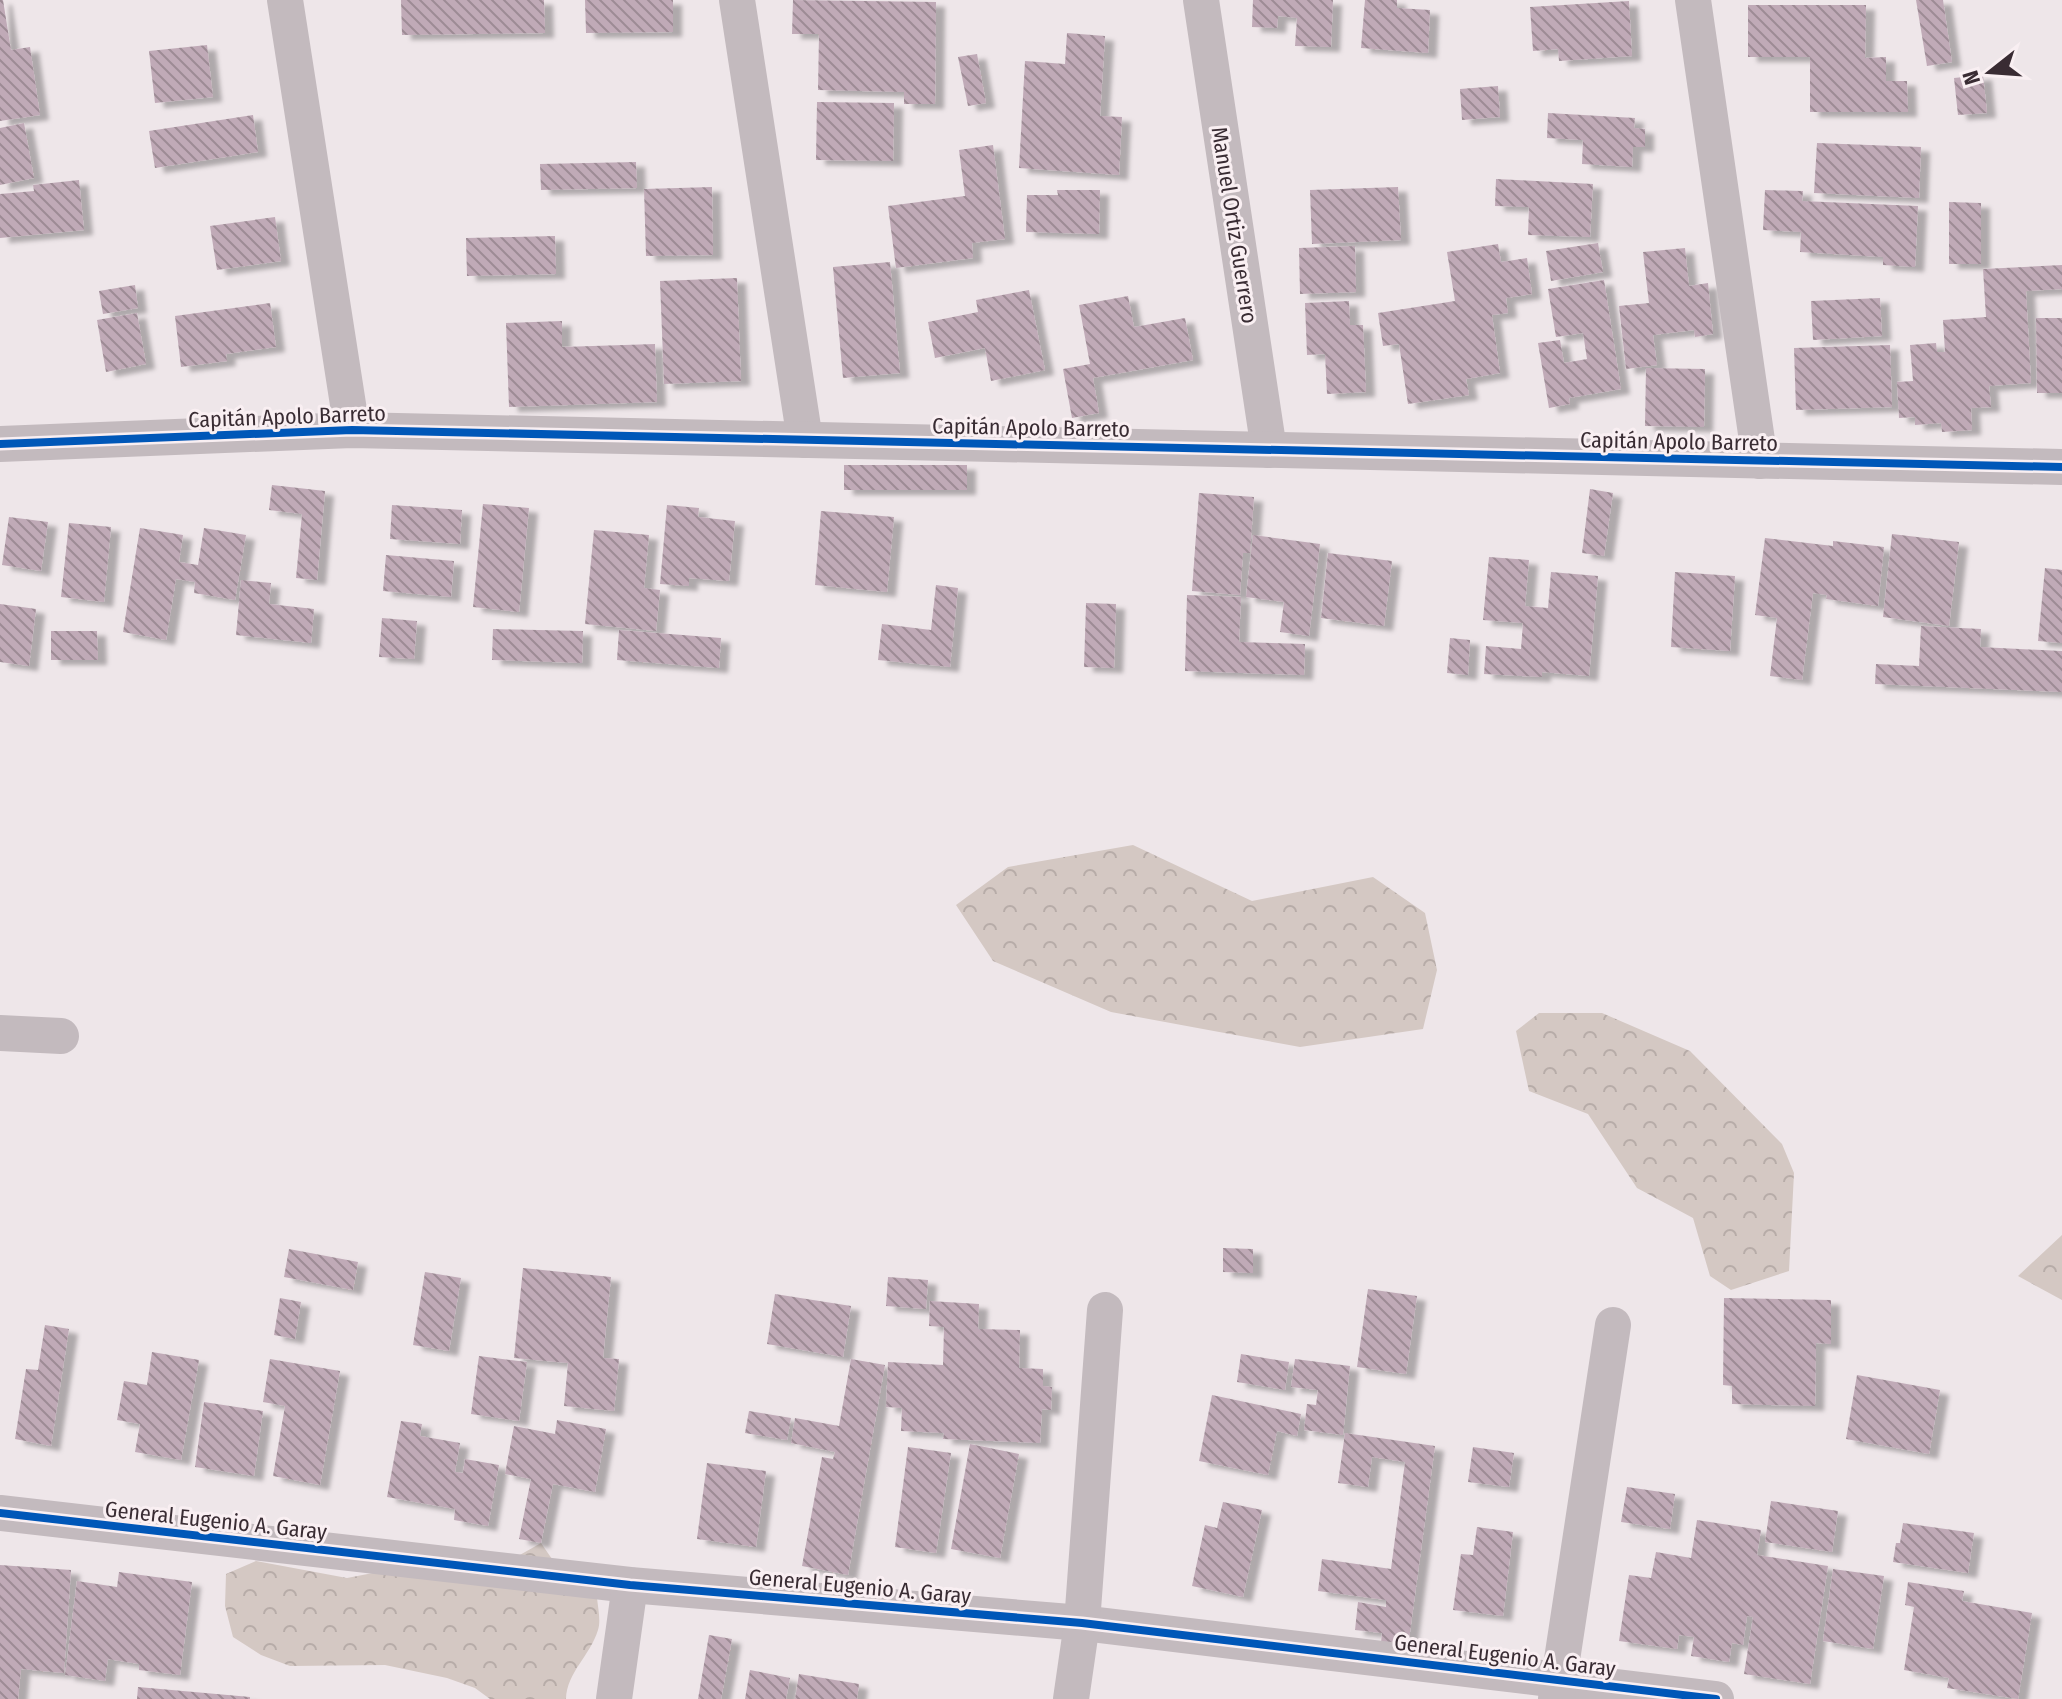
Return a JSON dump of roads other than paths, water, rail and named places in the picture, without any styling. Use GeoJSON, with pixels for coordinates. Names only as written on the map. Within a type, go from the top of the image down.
{"type":"FeatureCollection","features":[{"type":"Feature","properties":{"kind":"street"},"geometry":{"type":"LineString","coordinates":[[285,0],[352,430]]}},
{"type":"Feature","properties":{"kind":"street"},"geometry":{"type":"LineString","coordinates":[[737,0],[805,440]]}},
{"type":"Feature","properties":{"kind":"street","name":"Manuel Ortiz Guerrero"},"geometry":{"type":"LineString","coordinates":[[1201,0],[1269,450]]}},
{"type":"Feature","properties":{"kind":"street"},"geometry":{"type":"LineString","coordinates":[[1693,0],[1760,461]]}},
{"type":"Feature","properties":{"kind":"street","name":"Capitán Apolo Barreto"},"geometry":{"type":"LineString","coordinates":[[0,444],[352,430],[2062,467]]}},
{"type":"Feature","properties":{"kind":"street"},"geometry":{"type":"LineString","coordinates":[[0,1033],[61,1036]]}},
{"type":"Feature","properties":{"kind":"street"},"geometry":{"type":"LineString","coordinates":[[1071,1699],[1082,1623],[1105,1310]]}},
{"type":"Feature","properties":{"kind":"street"},"geometry":{"type":"LineString","coordinates":[[1558,1689],[1613,1325]]}},
{"type":"Feature","properties":{"kind":"street","name":"General Eugenio A. Garay"},"geometry":{"type":"LineString","coordinates":[[0,1513],[630,1585],[1082,1623],[1558,1689],[1716,1699]]}},
{"type":"Feature","properties":{"kind":"street"},"geometry":{"type":"LineString","coordinates":[[614,1699],[630,1585]]}}]}
